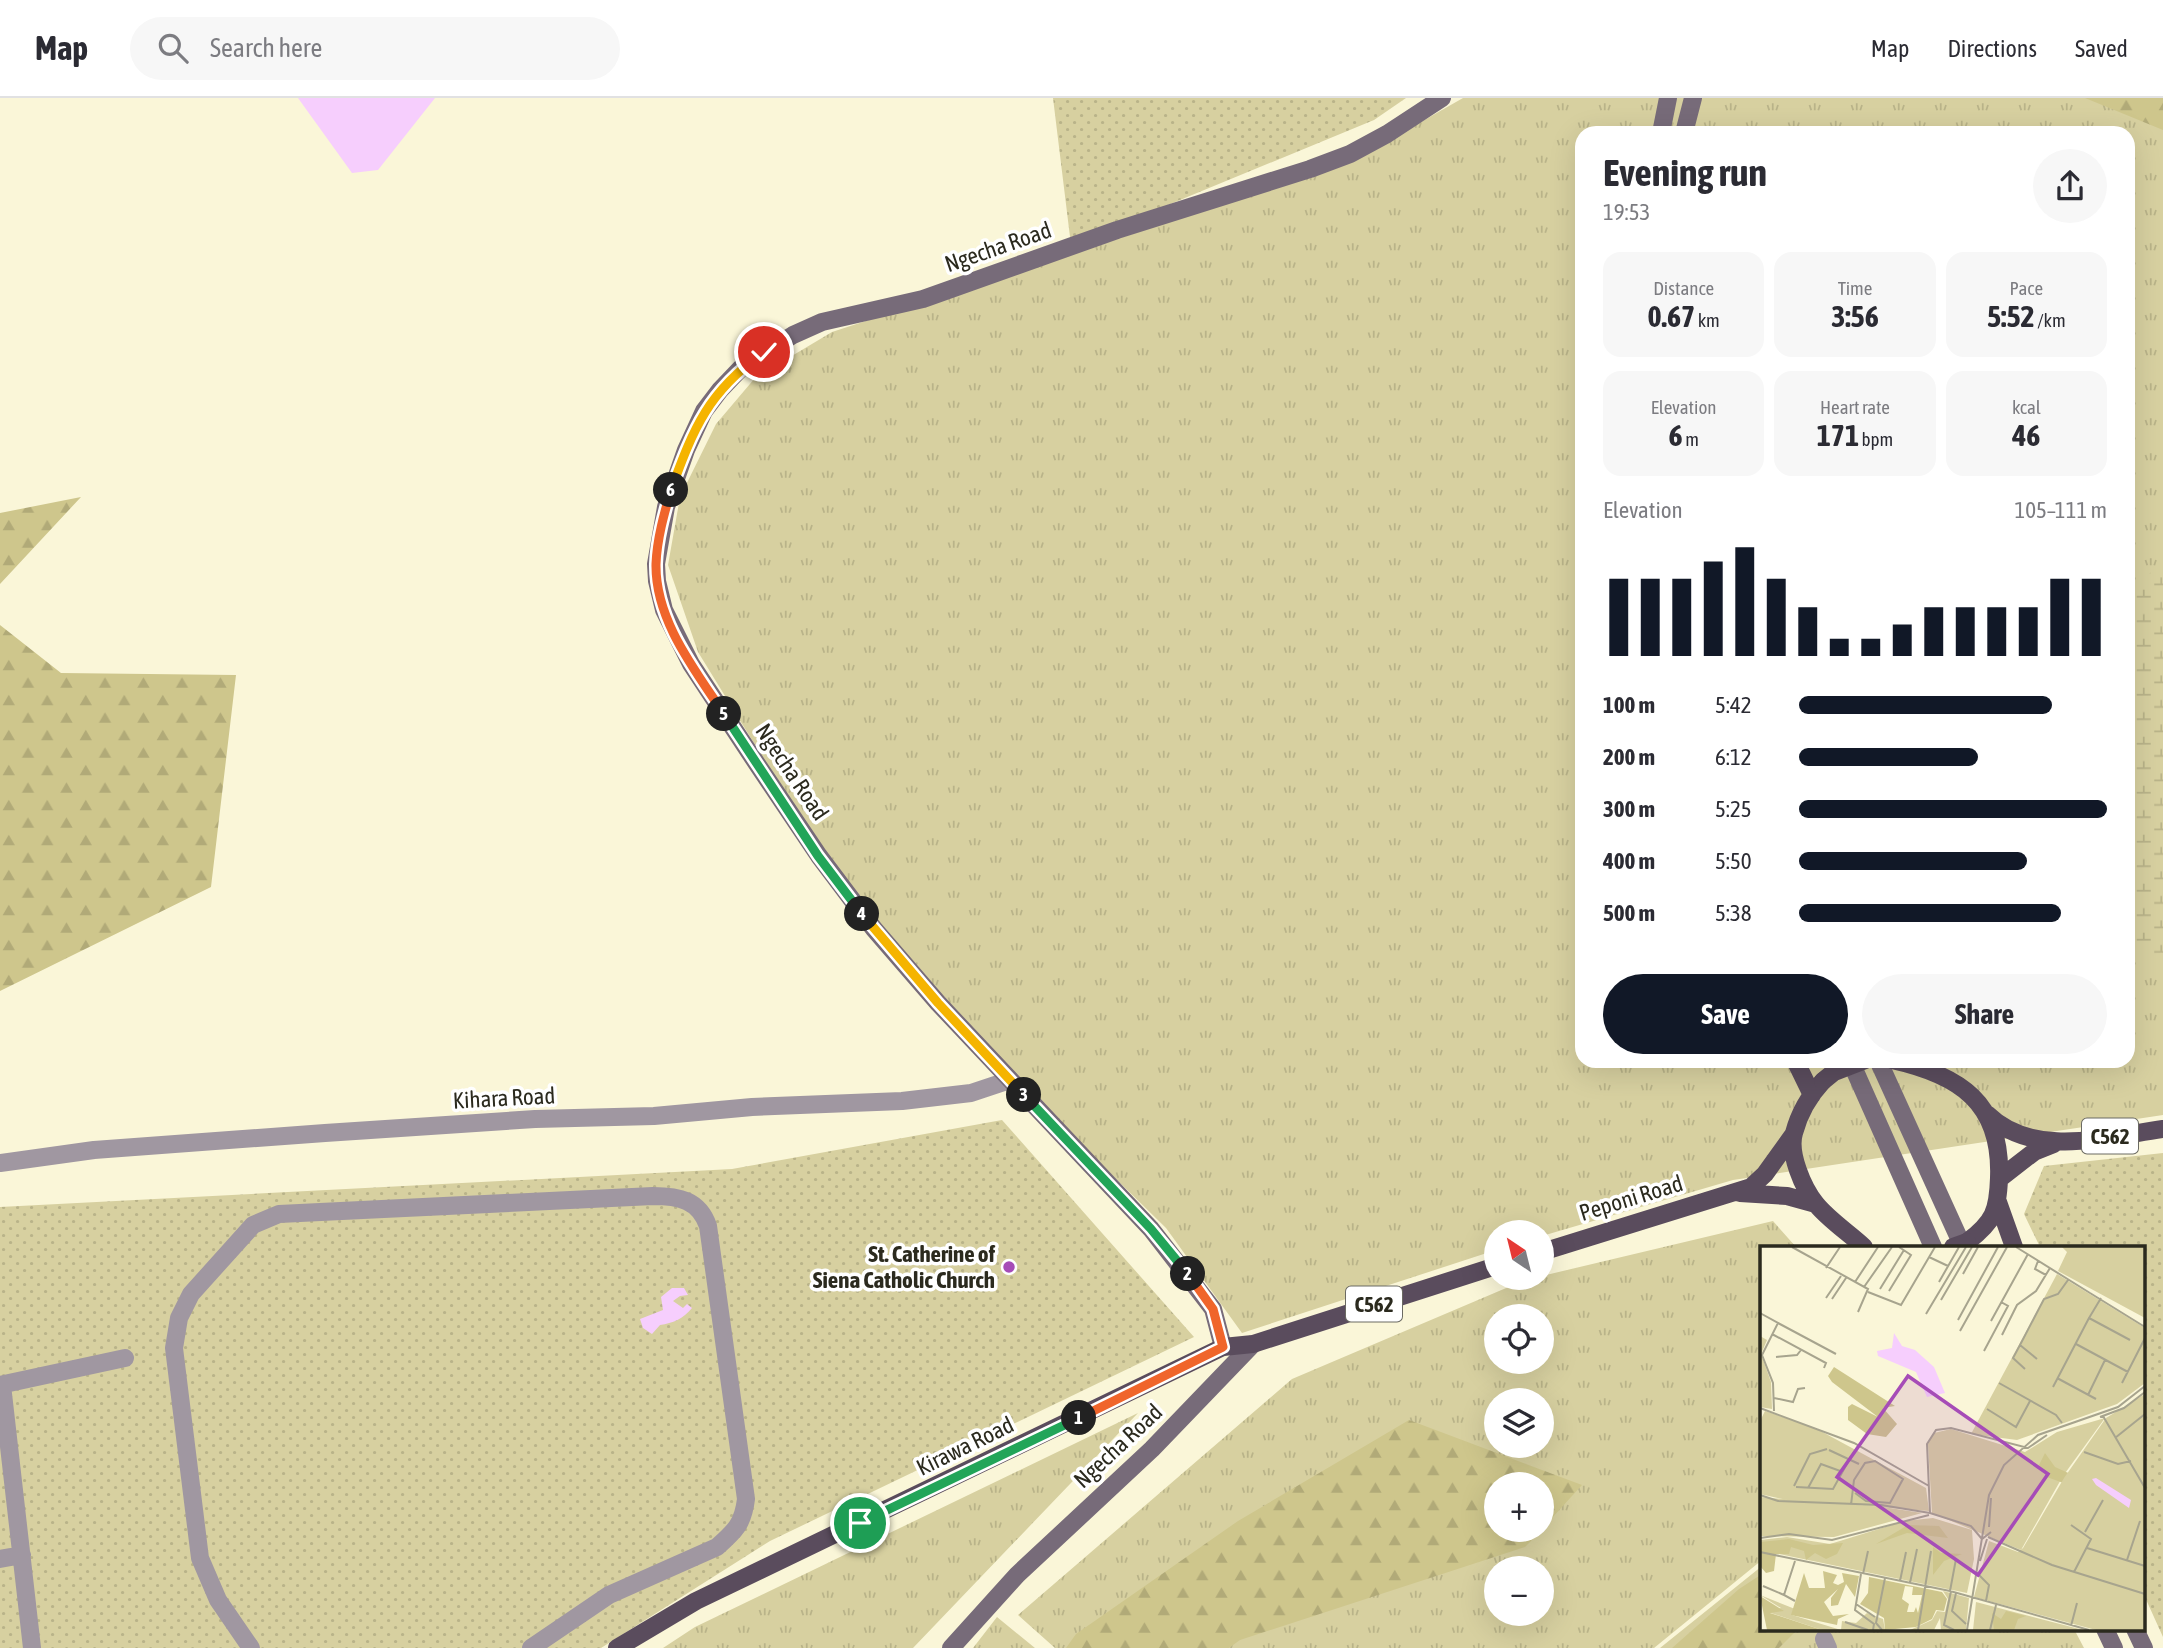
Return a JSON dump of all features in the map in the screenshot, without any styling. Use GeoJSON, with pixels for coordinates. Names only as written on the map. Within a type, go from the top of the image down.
{"type":"FeatureCollection","features":[{"type":"Feature","properties":{"kind":"main road"},"geometry":{"type":"LineString","coordinates":[[1801,1068],[1817,1088],[1834,1072],[1844,1068]]}},
{"type":"Feature","properties":{"kind":"main road"},"geometry":{"type":"LineString","coordinates":[[1934,1068],[1962,1089],[1987,1114],[1998,1145],[1998,1202],[1990,1222],[1961,1245]]}},
{"type":"Feature","properties":{"kind":"main road","name":"Peponi Road"},"geometry":{"type":"LineString","coordinates":[[1554,1248],[1751,1187],[1765,1174],[1793,1135],[1817,1088]]}},
{"type":"Feature","properties":{"kind":"main road","name":"C562"},"geometry":{"type":"LineString","coordinates":[[1987,1114],[1995,1122],[2019,1135],[2057,1143]]}},
{"type":"Feature","properties":{"kind":"main road","name":"C562"},"geometry":{"type":"LineString","coordinates":[[1999,1180],[2034,1152],[2057,1143],[2163,1129]]}},
{"type":"Feature","properties":{"kind":"main road"},"geometry":{"type":"LineString","coordinates":[[1793,1135],[1800,1171],[1816,1204],[1863,1246]]}},
{"type":"Feature","properties":{"kind":"main road","name":"Peponi Road"},"geometry":{"type":"LineString","coordinates":[[1735,1193],[1787,1196],[1816,1204]]}},
{"type":"Feature","properties":{"kind":"main road"},"geometry":{"type":"LineString","coordinates":[[1998,1202],[2014,1246]]}},
{"type":"Feature","properties":{"kind":"main road","name":"C562"},"geometry":{"type":"LineString","coordinates":[[1253,1344],[1484,1270]]}},
{"type":"Feature","properties":{"kind":"main road"},"geometry":{"type":"LineString","coordinates":[[1223,1347],[1253,1344]]}},
{"type":"Feature","properties":{"kind":"main road","name":"Kirawa Road"},"geometry":{"type":"LineString","coordinates":[[617,1648],[696,1601],[1223,1347]]}},
{"type":"Feature","properties":{"kind":"street","name":"Ngecha Road"},"geometry":{"type":"LineString","coordinates":[[1223,1347],[1213,1309],[1151,1229],[938,1003],[843,890],[691,664],[664,610],[656,564],[666,507],[686,450],[704,411],[741,368],[793,335],[822,322],[923,299],[1117,230],[1310,169],[1350,154],[1387,134],[1442,98]]}},
{"type":"Feature","properties":{"kind":"street"},"geometry":{"type":"LineString","coordinates":[[1662,126],[1668,98]]}},
{"type":"Feature","properties":{"kind":"street"},"geometry":{"type":"LineString","coordinates":[[1686,126],[1693,98]]}},
{"type":"Feature","properties":{"kind":"street"},"geometry":{"type":"LineString","coordinates":[[1854,1068],[1933,1246]]}},
{"type":"Feature","properties":{"kind":"street"},"geometry":{"type":"LineString","coordinates":[[1882,1068],[1961,1245]]}},
{"type":"Feature","properties":{"kind":"street","name":"Kihara Road"},"geometry":{"type":"LineString","coordinates":[[0,1163],[94,1150],[313,1134],[535,1119],[654,1116],[752,1107],[902,1101],[971,1093],[1010,1080]]}},
{"type":"Feature","properties":{"kind":"street"},"geometry":{"type":"LineString","coordinates":[[251,1648],[218,1600],[200,1558],[174,1348],[179,1318],[186,1301],[246,1232],[261,1220],[279,1213],[653,1196],[685,1199],[700,1209],[708,1226],[746,1499],[744,1516],[717,1547],[609,1595],[531,1648]]}},
{"type":"Feature","properties":{"kind":"street","name":"Ngecha Road"},"geometry":{"type":"LineString","coordinates":[[951,1648],[1017,1575],[1152,1449],[1253,1344]]}},
{"type":"Feature","properties":{"kind":"street"},"geometry":{"type":"LineString","coordinates":[[33,1648],[1,1385],[125,1358]]}},
{"type":"Feature","properties":{"kind":"street"},"geometry":{"type":"LineString","coordinates":[[0,1559],[22,1555]]}},
{"type":"Feature","properties":{"kind":"street"},"geometry":{"type":"LineString","coordinates":[[2105,1630],[2114,1648]]}},
{"type":"Feature","properties":{"kind":"green space"},"geometry":{"type":"Polygon","coordinates":[[[1053,98],[1406,98],[1374,120],[1071,245],[1053,98]]]}},
{"type":"Feature","properties":{"kind":"green space"},"geometry":{"type":"Polygon","coordinates":[[[1463,98],[2163,98],[2163,1115],[1733,1180],[1554,1232],[1554,1220],[1484,1220],[1484,1254],[1242,1333],[1166,1228],[1060,1124],[843,888],[698,652],[668,565],[680,497],[716,424],[755,378],[832,332],[1349,163],[1463,98]]]}},
{"type":"Feature","properties":{"kind":"green space"},"geometry":{"type":"Polygon","coordinates":[[[2085,98],[2163,98],[2163,130],[2085,98]]]}},
{"type":"Feature","properties":{"kind":"green space"},"geometry":{"type":"Polygon","coordinates":[[[81,497],[0,584],[0,513],[81,497]]]}},
{"type":"Feature","properties":{"kind":"green space"},"geometry":{"type":"Polygon","coordinates":[[[2163,565],[2163,953],[2145,954],[2135,942],[2135,583],[2163,565]]]}},
{"type":"Feature","properties":{"kind":"green space"},"geometry":{"type":"Polygon","coordinates":[[[0,625],[61,673],[236,675],[211,887],[0,991],[0,625]]]}},
{"type":"Feature","properties":{"kind":"green space"},"geometry":{"type":"Polygon","coordinates":[[[1002,1120],[1194,1337],[770,1541],[601,1648],[0,1648],[0,1207],[732,1169],[1002,1120]]]}},
{"type":"Feature","properties":{"kind":"green space"},"geometry":{"type":"Polygon","coordinates":[[[2163,1153],[2163,1637],[2146,1599],[2146,1246],[2040,1246],[2024,1214],[2044,1166],[2163,1153]]]}},
{"type":"Feature","properties":{"kind":"green space"},"geometry":{"type":"Polygon","coordinates":[[[1773,1221],[1795,1246],[1760,1246],[1760,1562],[1654,1648],[1055,1648],[1018,1615],[1292,1379],[1501,1290],[1554,1290],[1554,1273],[1773,1221]]]}},
{"type":"Feature","properties":{"kind":"green space"},"geometry":{"type":"Polygon","coordinates":[[[1138,1413],[913,1648],[663,1648],[695,1627],[1138,1413]]]}},
{"type":"Feature","properties":{"kind":"green space"},"geometry":{"type":"Polygon","coordinates":[[[1409,1420],[1484,1448],[1484,1458],[1510,1458],[1547,1472],[1484,1472],[1484,1542],[1530,1542],[1525,1547],[1497,1556],[1484,1556],[1484,1560],[1240,1640],[1229,1648],[1066,1648],[1076,1634],[1238,1521],[1409,1420]]]}},
{"type":"Feature","properties":{"kind":"green space"},"geometry":{"type":"Polygon","coordinates":[[[1554,1474],[1582,1485],[1554,1516],[1554,1474]]]}},
{"type":"Feature","properties":{"kind":"green space"},"geometry":{"type":"Polygon","coordinates":[[[1760,1568],[1760,1630],[2075,1630],[2084,1648],[1660,1648],[1760,1568]]]}},
{"type":"Feature","properties":{"kind":"green space"},"geometry":{"type":"Polygon","coordinates":[[[1760,1575],[1760,1630],[1797,1630],[1779,1648],[1672,1648],[1739,1589],[1760,1575]]]}},
{"type":"Feature","properties":{"kind":"green space"},"geometry":{"type":"Polygon","coordinates":[[[997,1617],[1035,1648],[973,1648],[997,1617]]]}},
{"type":"Feature","properties":{"kind":"shaded area"},"geometry":{"type":"Polygon","coordinates":[[[298,98],[435,98],[378,170],[352,173],[298,98]]]}},
{"type":"Feature","properties":{"kind":"shaded area"},"geometry":{"type":"Polygon","coordinates":[[[672,1288],[684,1288],[688,1295],[673,1301],[683,1308],[687,1304],[692,1308],[678,1320],[660,1325],[652,1334],[643,1328],[640,1319],[663,1310],[661,1297],[672,1288]]]}},
{"type":"Feature","properties":{"kind":"place","name":"St. Catherine of Siena Catholic Church"},"geometry":{"type":"Point","coordinates":[1009,1267]}},
{"type":"Feature","properties":{"kind":"route"},"geometry":{"type":"LineString","coordinates":[[764,352],[741,368],[704,411],[671,489],[656,564],[664,610],[672,628],[691,664],[843,890],[938,1003],[1151,1229],[1213,1309],[1223,1347],[860,1523]]}}]}
